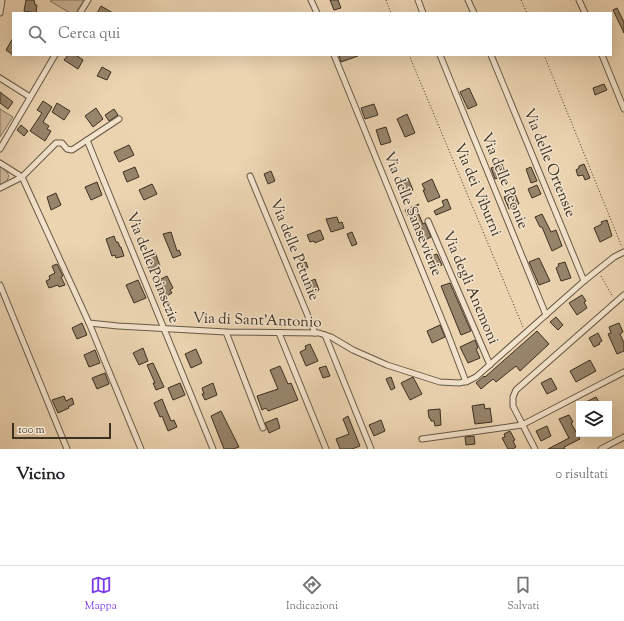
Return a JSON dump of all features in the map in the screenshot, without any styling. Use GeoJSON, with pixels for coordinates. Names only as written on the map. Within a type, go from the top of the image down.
{"type":"FeatureCollection","features":[{"type":"Feature","properties":{"kind":"street"},"geometry":{"type":"LineString","coordinates":[[0,13],[2,0]]}},
{"type":"Feature","properties":{"kind":"street"},"geometry":{"type":"LineString","coordinates":[[81,12],[88,0]]}},
{"type":"Feature","properties":{"kind":"street"},"geometry":{"type":"LineString","coordinates":[[312,0],[317,12]]}},
{"type":"Feature","properties":{"kind":"street"},"geometry":{"type":"LineString","coordinates":[[418,0],[423,12]]}},
{"type":"Feature","properties":{"kind":"street"},"geometry":{"type":"LineString","coordinates":[[468,0],[474,12]]}},
{"type":"Feature","properties":{"kind":"street"},"geometry":{"type":"LineString","coordinates":[[579,0],[585,12]]}},
{"type":"Feature","properties":{"kind":"street"},"geometry":{"type":"LineString","coordinates":[[0,149],[54,56]]}},
{"type":"Feature","properties":{"kind":"street","name":"Via delle Sansevierie"},"geometry":{"type":"LineString","coordinates":[[334,56],[466,382]]}},
{"type":"Feature","properties":{"kind":"street","name":"Via delle Peonie"},"geometry":{"type":"LineString","coordinates":[[440,56],[546,315]]}},
{"type":"Feature","properties":{"kind":"street","name":"Via delle Ortensie"},"geometry":{"type":"LineString","coordinates":[[491,56],[584,281]]}},
{"type":"Feature","properties":{"kind":"street"},"geometry":{"type":"LineString","coordinates":[[602,56],[624,109]]}},
{"type":"Feature","properties":{"kind":"street"},"geometry":{"type":"LineString","coordinates":[[0,78],[30,97]]}},
{"type":"Feature","properties":{"kind":"street"},"geometry":{"type":"LineString","coordinates":[[0,188],[22,177],[56,143],[62,143],[70,150],[119,119]]}},
{"type":"Feature","properties":{"kind":"street","name":"Via delle Poinsezie"},"geometry":{"type":"LineString","coordinates":[[87,140],[213,449]]}},
{"type":"Feature","properties":{"kind":"street"},"geometry":{"type":"LineString","coordinates":[[0,163],[22,177],[89,322],[141,449]]}},
{"type":"Feature","properties":{"kind":"street","name":"Via delle Petunie"},"geometry":{"type":"LineString","coordinates":[[250,176],[315,333]]}},
{"type":"Feature","properties":{"kind":"street","name":"Via degli Anemoni"},"geometry":{"type":"LineString","coordinates":[[428,221],[490,365]]}},
{"type":"Feature","properties":{"kind":"street"},"geometry":{"type":"LineString","coordinates":[[466,382],[474,379],[584,281],[624,251]]}},
{"type":"Feature","properties":{"kind":"street"},"geometry":{"type":"LineString","coordinates":[[0,285],[66,449]]}},
{"type":"Feature","properties":{"kind":"street"},"geometry":{"type":"LineString","coordinates":[[535,449],[512,402],[512,397],[516,390],[624,296]]}},
{"type":"Feature","properties":{"kind":"street","name":"Via di Sant'Antonio"},"geometry":{"type":"LineString","coordinates":[[89,322],[118,326],[163,329],[226,332],[315,333],[325,335],[393,368],[443,382],[466,382]]}},
{"type":"Feature","properties":{"kind":"street"},"geometry":{"type":"LineString","coordinates":[[226,332],[263,428]]}},
{"type":"Feature","properties":{"kind":"street"},"geometry":{"type":"LineString","coordinates":[[279,333],[326,449]]}},
{"type":"Feature","properties":{"kind":"street"},"geometry":{"type":"LineString","coordinates":[[325,335],[371,449]]}},
{"type":"Feature","properties":{"kind":"street"},"geometry":{"type":"LineString","coordinates":[[422,439],[522,425],[624,372]]}},
{"type":"Feature","properties":{"kind":"street"},"geometry":{"type":"LineString","coordinates":[[601,449],[624,437]]}},
{"type":"Feature","properties":{"kind":"path"},"geometry":{"type":"LineString","coordinates":[[386,0],[391,12]]}},
{"type":"Feature","properties":{"kind":"path"},"geometry":{"type":"LineString","coordinates":[[521,0],[526,12]]}},
{"type":"Feature","properties":{"kind":"path","name":"Via dei Viburni"},"geometry":{"type":"LineString","coordinates":[[409,56],[525,334]]}},
{"type":"Feature","properties":{"kind":"path"},"geometry":{"type":"LineString","coordinates":[[544,56],[624,251]]}},
{"type":"Feature","properties":{"kind":"path"},"geometry":{"type":"LineString","coordinates":[[597,270],[616,302]]}},
{"type":"Feature","properties":{"kind":"shaded area"},"geometry":{"type":"Polygon","coordinates":[[[84,0],[77,12],[68,12],[50,1],[84,0]]]}},
{"type":"Feature","properties":{"kind":"shaded area"},"geometry":{"type":"Polygon","coordinates":[[[0,109],[13,117],[0,137],[0,109]]]}},
{"type":"Feature","properties":{"kind":"shaded area"},"geometry":{"type":"Polygon","coordinates":[[[0,166],[9,176],[6,183],[0,186],[0,166]]]}},
{"type":"Feature","properties":{"kind":"building"},"geometry":{"type":"Polygon","coordinates":[[[26,0],[34,0],[35,5],[37,5],[36,12],[24,11],[26,0]]]}},
{"type":"Feature","properties":{"kind":"building"},"geometry":{"type":"Polygon","coordinates":[[[330,0],[338,0],[341,8],[334,10],[330,0]]]}},
{"type":"Feature","properties":{"kind":"building"},"geometry":{"type":"Polygon","coordinates":[[[101,6],[111,12],[98,12],[101,6]]]}},
{"type":"Feature","properties":{"kind":"building"},"geometry":{"type":"Polygon","coordinates":[[[617,8],[624,22],[624,33],[613,10],[617,8]]]}},
{"type":"Feature","properties":{"kind":"building"},"geometry":{"type":"Polygon","coordinates":[[[12,40],[12,54],[6,50],[12,40]]]}},
{"type":"Feature","properties":{"kind":"building"},"geometry":{"type":"Polygon","coordinates":[[[67,56],[77,56],[83,60],[78,69],[64,60],[67,56]]]}},
{"type":"Feature","properties":{"kind":"building"},"geometry":{"type":"Polygon","coordinates":[[[339,56],[358,56],[341,62],[339,56]]]}},
{"type":"Feature","properties":{"kind":"building"},"geometry":{"type":"Polygon","coordinates":[[[102,67],[111,72],[107,80],[97,76],[102,67]]]}},
{"type":"Feature","properties":{"kind":"building"},"geometry":{"type":"Polygon","coordinates":[[[604,84],[607,90],[595,95],[593,88],[604,84]]]}},
{"type":"Feature","properties":{"kind":"building"},"geometry":{"type":"Polygon","coordinates":[[[469,88],[477,105],[468,109],[460,92],[469,88]]]}},
{"type":"Feature","properties":{"kind":"building"},"geometry":{"type":"Polygon","coordinates":[[[0,92],[13,102],[8,109],[0,103],[0,92]]]}},
{"type":"Feature","properties":{"kind":"building"},"geometry":{"type":"Polygon","coordinates":[[[43,101],[52,107],[43,122],[49,126],[47,129],[51,131],[45,141],[30,131],[42,113],[37,110],[43,101]]]}},
{"type":"Feature","properties":{"kind":"building"},"geometry":{"type":"Polygon","coordinates":[[[57,103],[70,111],[64,120],[52,112],[57,103]]]}},
{"type":"Feature","properties":{"kind":"building"},"geometry":{"type":"Polygon","coordinates":[[[374,104],[378,115],[365,119],[361,108],[374,104]]]}},
{"type":"Feature","properties":{"kind":"building"},"geometry":{"type":"Polygon","coordinates":[[[96,108],[103,119],[93,127],[85,116],[96,108]]]}},
{"type":"Feature","properties":{"kind":"building"},"geometry":{"type":"Polygon","coordinates":[[[114,109],[118,115],[109,121],[105,115],[114,109]]]}},
{"type":"Feature","properties":{"kind":"building"},"geometry":{"type":"Polygon","coordinates":[[[407,114],[415,133],[405,137],[397,119],[407,114]]]}},
{"type":"Feature","properties":{"kind":"building"},"geometry":{"type":"Polygon","coordinates":[[[21,125],[28,131],[24,136],[17,130],[21,125]]]}},
{"type":"Feature","properties":{"kind":"building"},"geometry":{"type":"Polygon","coordinates":[[[386,127],[391,142],[381,145],[376,130],[386,127]]]}},
{"type":"Feature","properties":{"kind":"building"},"geometry":{"type":"Polygon","coordinates":[[[129,145],[134,155],[119,162],[114,152],[129,145]]]}},
{"type":"Feature","properties":{"kind":"building"},"geometry":{"type":"Polygon","coordinates":[[[502,164],[506,175],[495,179],[491,168],[502,164]]]}},
{"type":"Feature","properties":{"kind":"building"},"geometry":{"type":"Polygon","coordinates":[[[584,164],[590,178],[585,180],[583,175],[578,176],[576,170],[579,166],[584,164]]]}},
{"type":"Feature","properties":{"kind":"building"},"geometry":{"type":"Polygon","coordinates":[[[135,167],[139,177],[127,182],[123,172],[135,167]]]}},
{"type":"Feature","properties":{"kind":"building"},"geometry":{"type":"Polygon","coordinates":[[[531,167],[537,181],[531,183],[526,169],[531,167]]]}},
{"type":"Feature","properties":{"kind":"building"},"geometry":{"type":"Polygon","coordinates":[[[271,171],[275,181],[268,184],[264,174],[271,171]]]}},
{"type":"Feature","properties":{"kind":"building"},"geometry":{"type":"Polygon","coordinates":[[[408,178],[413,190],[401,196],[395,183],[408,178]]]}},
{"type":"Feature","properties":{"kind":"building"},"geometry":{"type":"Polygon","coordinates":[[[432,179],[440,197],[428,202],[422,184],[432,179]]]}},
{"type":"Feature","properties":{"kind":"building"},"geometry":{"type":"Polygon","coordinates":[[[97,182],[102,195],[91,200],[85,187],[97,182]]]}},
{"type":"Feature","properties":{"kind":"building"},"geometry":{"type":"Polygon","coordinates":[[[152,184],[157,194],[144,200],[139,190],[152,184]]]}},
{"type":"Feature","properties":{"kind":"building"},"geometry":{"type":"Polygon","coordinates":[[[537,185],[541,194],[532,198],[528,189],[537,185]]]}},
{"type":"Feature","properties":{"kind":"building"},"geometry":{"type":"Polygon","coordinates":[[[514,192],[519,204],[509,209],[504,197],[514,192]]]}},
{"type":"Feature","properties":{"kind":"building"},"geometry":{"type":"Polygon","coordinates":[[[56,193],[61,205],[51,210],[47,197],[56,193]]]}},
{"type":"Feature","properties":{"kind":"building"},"geometry":{"type":"Polygon","coordinates":[[[447,199],[451,209],[436,215],[434,211],[444,206],[442,201],[447,199]]]}},
{"type":"Feature","properties":{"kind":"building"},"geometry":{"type":"Polygon","coordinates":[[[419,204],[416,208],[431,237],[421,242],[409,214],[408,216],[405,210],[419,204]]]}},
{"type":"Feature","properties":{"kind":"building"},"geometry":{"type":"Polygon","coordinates":[[[542,214],[551,232],[556,230],[562,246],[552,251],[542,227],[540,227],[535,217],[542,214]]]}},
{"type":"Feature","properties":{"kind":"building"},"geometry":{"type":"Polygon","coordinates":[[[337,217],[339,223],[342,222],[344,228],[331,232],[326,219],[337,217]]]}},
{"type":"Feature","properties":{"kind":"building"},"geometry":{"type":"Polygon","coordinates":[[[607,220],[612,236],[600,242],[594,228],[602,224],[601,222],[607,220]]]}},
{"type":"Feature","properties":{"kind":"building"},"geometry":{"type":"Polygon","coordinates":[[[320,230],[324,239],[315,243],[314,241],[310,242],[307,235],[320,230]]]}},
{"type":"Feature","properties":{"kind":"building"},"geometry":{"type":"Polygon","coordinates":[[[171,232],[177,251],[179,250],[181,255],[173,258],[163,234],[171,232]]]}},
{"type":"Feature","properties":{"kind":"building"},"geometry":{"type":"Polygon","coordinates":[[[352,232],[357,244],[352,246],[347,234],[352,232]]]}},
{"type":"Feature","properties":{"kind":"building"},"geometry":{"type":"Polygon","coordinates":[[[114,236],[116,242],[118,242],[121,247],[124,256],[116,258],[115,255],[112,256],[106,239],[114,236]]]}},
{"type":"Feature","properties":{"kind":"building"},"geometry":{"type":"Polygon","coordinates":[[[155,252],[160,266],[149,270],[144,255],[155,252]]]}},
{"type":"Feature","properties":{"kind":"building"},"geometry":{"type":"Polygon","coordinates":[[[437,254],[442,265],[431,269],[427,260],[431,258],[431,256],[437,254]]]}},
{"type":"Feature","properties":{"kind":"building"},"geometry":{"type":"Polygon","coordinates":[[[539,258],[550,281],[539,285],[529,262],[539,258]]]}},
{"type":"Feature","properties":{"kind":"building"},"geometry":{"type":"Polygon","coordinates":[[[303,261],[304,263],[306,262],[308,268],[300,272],[297,263],[303,261]]]}},
{"type":"Feature","properties":{"kind":"building"},"geometry":{"type":"Polygon","coordinates":[[[565,262],[571,278],[561,281],[556,268],[559,266],[558,264],[565,262]]]}},
{"type":"Feature","properties":{"kind":"building"},"geometry":{"type":"Polygon","coordinates":[[[57,264],[63,276],[61,277],[65,285],[59,287],[58,285],[49,288],[46,281],[50,279],[49,276],[55,273],[52,266],[57,264]]]}},
{"type":"Feature","properties":{"kind":"building"},"geometry":{"type":"Polygon","coordinates":[[[167,276],[173,288],[170,290],[172,293],[163,298],[155,282],[167,276]]]}},
{"type":"Feature","properties":{"kind":"building"},"geometry":{"type":"Polygon","coordinates":[[[315,279],[319,290],[308,295],[304,284],[315,279]]]}},
{"type":"Feature","properties":{"kind":"building"},"geometry":{"type":"Polygon","coordinates":[[[138,280],[146,298],[134,303],[126,285],[138,280]]]}},
{"type":"Feature","properties":{"kind":"building"},"geometry":{"type":"Polygon","coordinates":[[[450,283],[471,331],[461,335],[441,286],[450,283]]]}},
{"type":"Feature","properties":{"kind":"building"},"geometry":{"type":"Polygon","coordinates":[[[582,295],[586,301],[584,302],[587,308],[577,315],[569,303],[582,295]]]}},
{"type":"Feature","properties":{"kind":"building"},"geometry":{"type":"Polygon","coordinates":[[[556,317],[563,325],[558,330],[550,322],[556,317]]]}},
{"type":"Feature","properties":{"kind":"building"},"geometry":{"type":"Polygon","coordinates":[[[82,323],[87,335],[77,339],[72,328],[82,323]]]}},
{"type":"Feature","properties":{"kind":"building"},"geometry":{"type":"Polygon","coordinates":[[[619,323],[623,332],[620,334],[624,343],[624,351],[617,354],[608,334],[611,333],[609,327],[619,323]]]}},
{"type":"Feature","properties":{"kind":"building"},"geometry":{"type":"Polygon","coordinates":[[[440,325],[445,337],[432,343],[427,331],[440,325]]]}},
{"type":"Feature","properties":{"kind":"building"},"geometry":{"type":"Polygon","coordinates":[[[537,331],[549,344],[520,371],[516,366],[496,382],[493,379],[481,389],[476,383],[484,376],[485,377],[537,331]]]}},
{"type":"Feature","properties":{"kind":"building"},"geometry":{"type":"Polygon","coordinates":[[[598,333],[602,341],[594,347],[589,338],[598,333]]]}},
{"type":"Feature","properties":{"kind":"building"},"geometry":{"type":"Polygon","coordinates":[[[475,340],[478,348],[476,349],[480,358],[468,363],[460,347],[475,340]]]}},
{"type":"Feature","properties":{"kind":"building"},"geometry":{"type":"Polygon","coordinates":[[[310,344],[318,361],[306,366],[300,352],[306,349],[305,346],[310,344]]]}},
{"type":"Feature","properties":{"kind":"building"},"geometry":{"type":"Polygon","coordinates":[[[143,348],[148,361],[139,365],[133,353],[143,348]]]}},
{"type":"Feature","properties":{"kind":"building"},"geometry":{"type":"Polygon","coordinates":[[[196,349],[202,363],[191,368],[185,354],[196,349]]]}},
{"type":"Feature","properties":{"kind":"building"},"geometry":{"type":"Polygon","coordinates":[[[95,350],[100,363],[89,367],[84,355],[95,350]]]}},
{"type":"Feature","properties":{"kind":"building"},"geometry":{"type":"Polygon","coordinates":[[[590,360],[596,371],[576,382],[570,371],[590,360]]]}},
{"type":"Feature","properties":{"kind":"building"},"geometry":{"type":"Polygon","coordinates":[[[153,363],[164,387],[156,390],[153,383],[155,383],[147,365],[153,363]]]}},
{"type":"Feature","properties":{"kind":"building"},"geometry":{"type":"Polygon","coordinates":[[[280,366],[288,384],[291,383],[298,400],[268,411],[266,408],[262,410],[257,396],[278,389],[270,370],[280,366]]]}},
{"type":"Feature","properties":{"kind":"building"},"geometry":{"type":"Polygon","coordinates":[[[326,366],[330,376],[323,378],[319,368],[326,366]]]}},
{"type":"Feature","properties":{"kind":"building"},"geometry":{"type":"Polygon","coordinates":[[[105,373],[109,384],[97,389],[92,378],[105,373]]]}},
{"type":"Feature","properties":{"kind":"building"},"geometry":{"type":"Polygon","coordinates":[[[391,377],[395,388],[391,390],[386,379],[391,377]]]}},
{"type":"Feature","properties":{"kind":"building"},"geometry":{"type":"Polygon","coordinates":[[[413,377],[422,394],[410,400],[401,383],[413,377]]]}},
{"type":"Feature","properties":{"kind":"building"},"geometry":{"type":"Polygon","coordinates":[[[551,378],[557,389],[547,394],[541,383],[551,378]]]}},
{"type":"Feature","properties":{"kind":"building"},"geometry":{"type":"Polygon","coordinates":[[[180,383],[185,395],[173,400],[168,388],[180,383]]]}},
{"type":"Feature","properties":{"kind":"building"},"geometry":{"type":"Polygon","coordinates":[[[213,383],[217,395],[205,400],[202,394],[204,394],[202,388],[213,383]]]}},
{"type":"Feature","properties":{"kind":"building"},"geometry":{"type":"Polygon","coordinates":[[[64,396],[66,401],[72,398],[74,404],[58,413],[52,400],[64,396]]]}},
{"type":"Feature","properties":{"kind":"building"},"geometry":{"type":"Polygon","coordinates":[[[596,397],[598,401],[588,401],[596,397]]]}},
{"type":"Feature","properties":{"kind":"building"},"geometry":{"type":"Polygon","coordinates":[[[162,399],[171,421],[174,420],[177,427],[168,431],[162,416],[160,417],[154,403],[162,399]]]}},
{"type":"Feature","properties":{"kind":"building"},"geometry":{"type":"Polygon","coordinates":[[[484,404],[485,409],[490,408],[492,422],[475,424],[472,406],[484,404]]]}},
{"type":"Feature","properties":{"kind":"building"},"geometry":{"type":"Polygon","coordinates":[[[440,409],[441,425],[435,426],[434,421],[431,421],[429,418],[428,410],[440,409]]]}},
{"type":"Feature","properties":{"kind":"building"},"geometry":{"type":"Polygon","coordinates":[[[221,411],[239,447],[224,449],[211,416],[221,411]]]}},
{"type":"Feature","properties":{"kind":"building"},"geometry":{"type":"Polygon","coordinates":[[[569,415],[573,422],[571,423],[576,432],[576,437],[579,437],[580,439],[564,447],[565,449],[548,449],[569,438],[559,419],[569,415]]]}},
{"type":"Feature","properties":{"kind":"building"},"geometry":{"type":"Polygon","coordinates":[[[348,416],[360,446],[352,449],[340,449],[336,439],[349,434],[343,419],[348,416]]]}},
{"type":"Feature","properties":{"kind":"building"},"geometry":{"type":"Polygon","coordinates":[[[277,418],[280,428],[269,433],[265,423],[277,418]]]}},
{"type":"Feature","properties":{"kind":"building"},"geometry":{"type":"Polygon","coordinates":[[[381,420],[385,431],[374,436],[369,425],[381,420]]]}},
{"type":"Feature","properties":{"kind":"building"},"geometry":{"type":"Polygon","coordinates":[[[547,426],[551,436],[541,441],[536,431],[547,426]]]}},
{"type":"Feature","properties":{"kind":"building"},"geometry":{"type":"Polygon","coordinates":[[[510,431],[515,440],[513,441],[516,447],[513,449],[508,449],[502,438],[505,437],[504,434],[510,431]]]}},
{"type":"Feature","properties":{"kind":"building"},"geometry":{"type":"Polygon","coordinates":[[[474,436],[475,444],[466,445],[465,437],[474,436]]]}}]}
